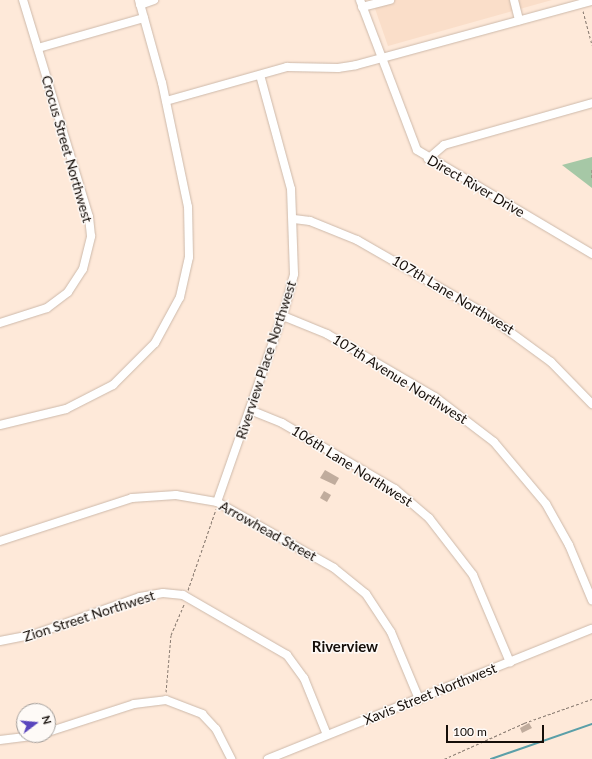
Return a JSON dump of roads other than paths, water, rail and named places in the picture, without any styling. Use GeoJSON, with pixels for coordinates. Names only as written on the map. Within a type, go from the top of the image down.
{"type":"FeatureCollection","features":[{"type":"Feature","properties":{"kind":"street","name":"Crocus Street Northwest"},"geometry":{"type":"LineString","coordinates":[[0,323],[40,311],[61,298],[78,278],[90,246],[89,218],[23,0]]}},
{"type":"Feature","properties":{"kind":"street"},"geometry":{"type":"LineString","coordinates":[[0,426],[66,409],[105,391],[143,359],[170,319],[185,278],[190,236],[187,201],[166,101],[139,2],[154,0]]}},
{"type":"Feature","properties":{"kind":"street"},"geometry":{"type":"LineString","coordinates":[[361,4],[390,0]]}},
{"type":"Feature","properties":{"kind":"street"},"geometry":{"type":"LineString","coordinates":[[514,0],[519,20]]}},
{"type":"Feature","properties":{"kind":"street"},"geometry":{"type":"LineString","coordinates":[[166,101],[287,67],[345,68],[592,0]]}},
{"type":"Feature","properties":{"kind":"street","name":"Direct River Drive"},"geometry":{"type":"LineString","coordinates":[[361,4],[413,144],[428,158],[592,254]]}},
{"type":"Feature","properties":{"kind":"street"},"geometry":{"type":"LineString","coordinates":[[38,48],[144,18]]}},
{"type":"Feature","properties":{"kind":"street","name":"Riverview Place Northwest"},"geometry":{"type":"LineString","coordinates":[[217,505],[283,316],[293,280],[294,219],[290,180],[260,75]]}},
{"type":"Feature","properties":{"kind":"street"},"geometry":{"type":"LineString","coordinates":[[428,158],[444,145],[592,103]]}},
{"type":"Feature","properties":{"kind":"street","name":"107th Lane Northwest"},"geometry":{"type":"LineString","coordinates":[[294,219],[310,221],[357,240],[484,313],[533,347],[592,404]]}},
{"type":"Feature","properties":{"kind":"street","name":"107th Avenue Northwest"},"geometry":{"type":"LineString","coordinates":[[283,316],[327,334],[435,397],[494,442],[546,504],[569,545],[592,600]]}},
{"type":"Feature","properties":{"kind":"street","name":"106th Lane Northwest"},"geometry":{"type":"LineString","coordinates":[[250,410],[282,423],[395,489],[429,518],[473,575],[510,662]]}},
{"type":"Feature","properties":{"kind":"street","name":"Arrowhead Street"},"geometry":{"type":"LineString","coordinates":[[0,541],[132,498],[176,495],[217,505],[334,568],[366,594],[387,623],[418,699]]}},
{"type":"Feature","properties":{"kind":"street","name":"Zion Street Northwest"},"geometry":{"type":"LineString","coordinates":[[0,641],[35,634],[145,596],[184,596],[287,655],[304,678],[328,735]]}},
{"type":"Feature","properties":{"kind":"street","name":"Xavis Street Northwest"},"geometry":{"type":"LineString","coordinates":[[268,759],[592,628]]}},
{"type":"Feature","properties":{"kind":"street"},"geometry":{"type":"LineString","coordinates":[[56,729],[134,704],[166,700],[202,714],[216,729],[231,759]]}},
{"type":"Feature","properties":{"kind":"street"},"geometry":{"type":"LineString","coordinates":[[0,740],[16,738]]}},
{"type":"Feature","properties":{"kind":"waterway"},"geometry":{"type":"LineString","coordinates":[[491,759],[592,724]]}},
{"type":"Feature","properties":{"kind":"district","name":"Riverview"},"geometry":{"type":"Point","coordinates":[345,647]}}]}
